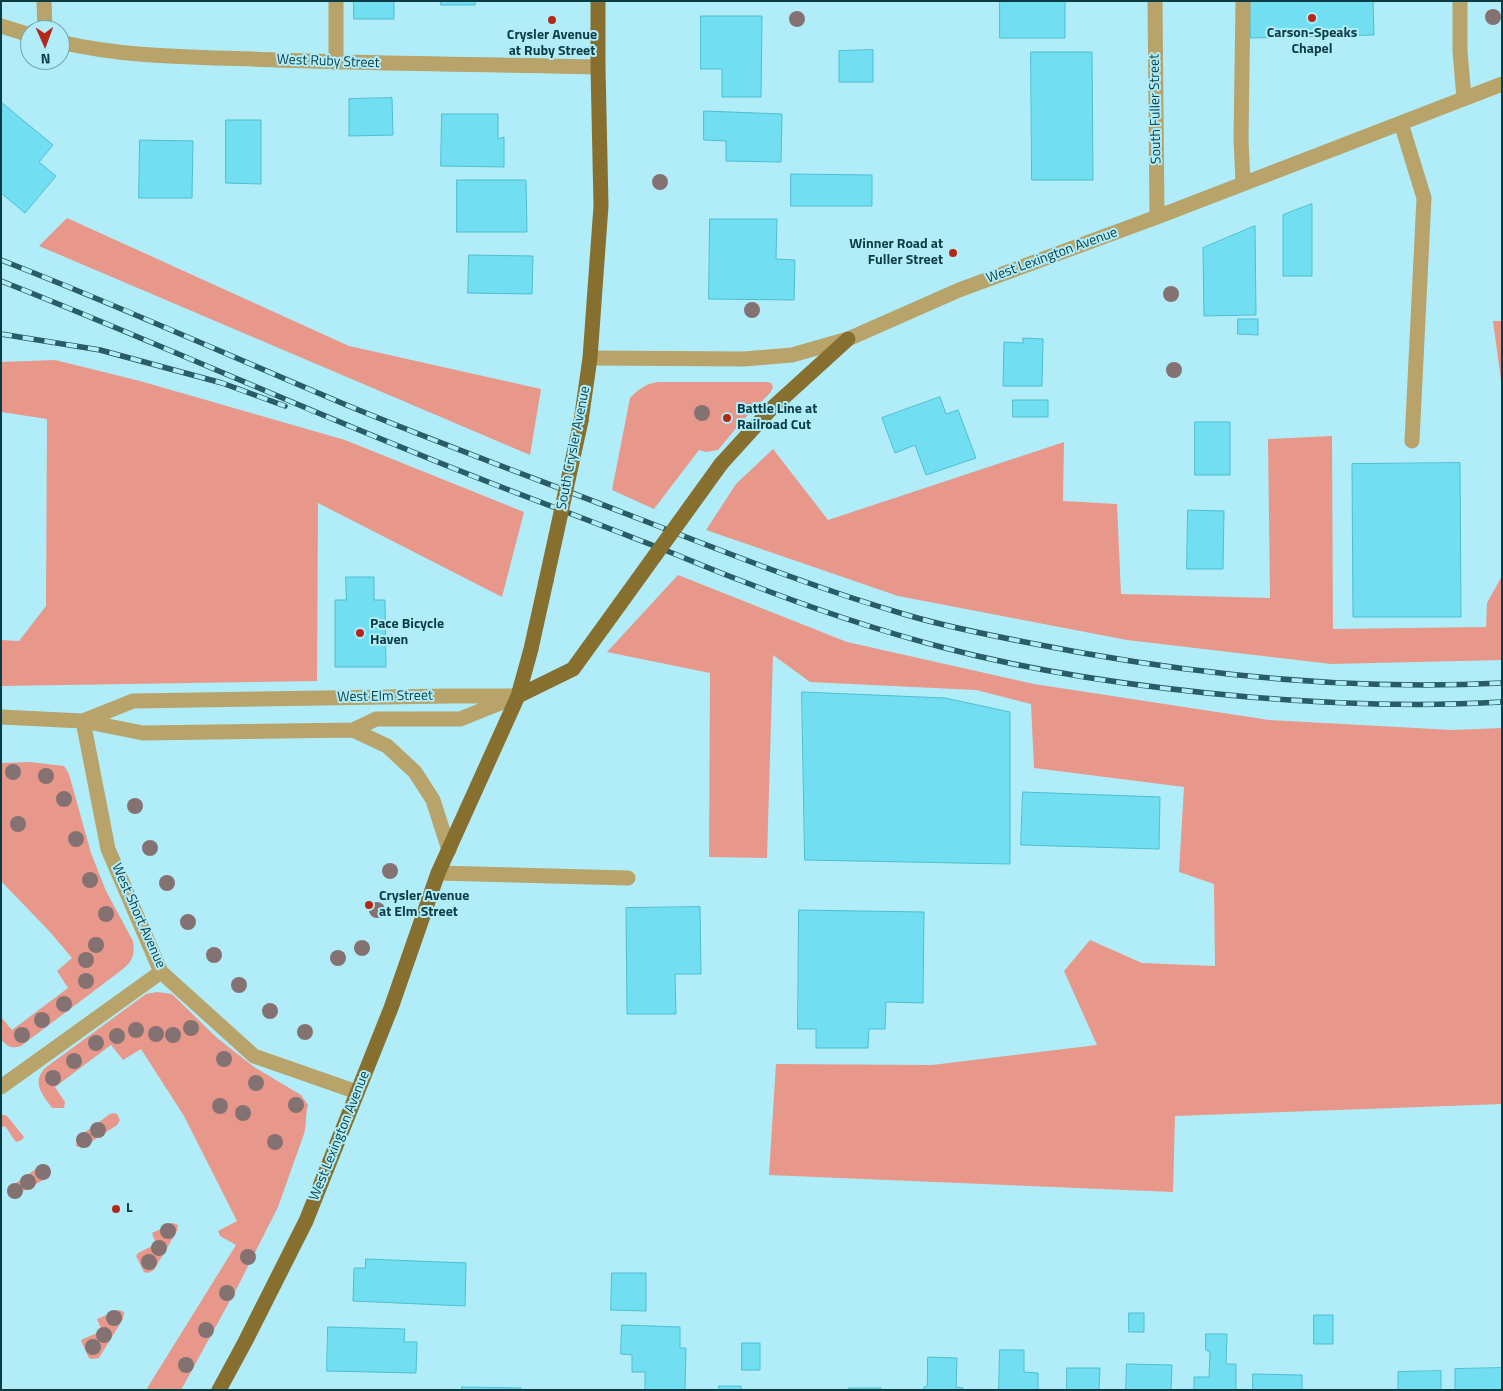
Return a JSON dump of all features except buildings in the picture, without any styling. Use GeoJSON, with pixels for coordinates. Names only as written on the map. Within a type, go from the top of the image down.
{"type":"FeatureCollection","features":[{"type":"Feature","properties":{"kind":"main road","name":"South Crysler Avenue"},"geometry":{"type":"LineString","coordinates":[[438,873],[518,696],[531,649],[581,421],[590,358],[601,206],[598,1]]}},
{"type":"Feature","properties":{"kind":"main road"},"geometry":{"type":"LineString","coordinates":[[518,696],[573,669],[721,464],[771,409],[848,339]]}},
{"type":"Feature","properties":{"kind":"main road","name":"West Lexington Avenue"},"geometry":{"type":"LineString","coordinates":[[219,1390],[306,1221],[391,1008],[438,873]]}},
{"type":"Feature","properties":{"kind":"street"},"geometry":{"type":"LineString","coordinates":[[44,1],[45,20]]}},
{"type":"Feature","properties":{"kind":"street"},"geometry":{"type":"LineString","coordinates":[[336,1],[336,63]]}},
{"type":"Feature","properties":{"kind":"street","name":"South Fuller Street"},"geometry":{"type":"LineString","coordinates":[[1155,1],[1157,217]]}},
{"type":"Feature","properties":{"kind":"street"},"geometry":{"type":"LineString","coordinates":[[1242,1],[1241,139],[1243,184]]}},
{"type":"Feature","properties":{"kind":"street"},"geometry":{"type":"LineString","coordinates":[[1460,1],[1460,51],[1464,98]]}},
{"type":"Feature","properties":{"kind":"street"},"geometry":{"type":"LineString","coordinates":[[1,26],[20,32]]}},
{"type":"Feature","properties":{"kind":"street","name":"West Ruby Street"},"geometry":{"type":"LineString","coordinates":[[70,44],[92,50],[184,57],[336,63],[598,67]]}},
{"type":"Feature","properties":{"kind":"street","name":"West Lexington Avenue"},"geometry":{"type":"LineString","coordinates":[[590,358],[744,359],[792,355],[848,339],[959,290],[1157,217],[1502,84]]}},
{"type":"Feature","properties":{"kind":"street"},"geometry":{"type":"LineString","coordinates":[[1401,123],[1424,198],[1412,442]]}},
{"type":"Feature","properties":{"kind":"street","name":"West Elm Street"},"geometry":{"type":"LineString","coordinates":[[83,721],[133,701],[518,696]]}},
{"type":"Feature","properties":{"kind":"street","name":"West Elm Street"},"geometry":{"type":"LineString","coordinates":[[1,717],[83,721],[144,733],[353,730],[376,719],[460,719],[518,696]]}},
{"type":"Feature","properties":{"kind":"street","name":"West Short Avenue"},"geometry":{"type":"LineString","coordinates":[[83,721],[108,849],[161,972],[254,1056],[356,1092]]}},
{"type":"Feature","properties":{"kind":"street","name":"West Elm Street"},"geometry":{"type":"LineString","coordinates":[[353,730],[387,746],[415,772],[434,800],[449,850]]}},
{"type":"Feature","properties":{"kind":"street"},"geometry":{"type":"LineString","coordinates":[[438,873],[628,878]]}},
{"type":"Feature","properties":{"kind":"street"},"geometry":{"type":"LineString","coordinates":[[1,1087],[161,972]]}},
{"type":"Feature","properties":{"kind":"shaded area"},"geometry":{"type":"Polygon","coordinates":[[[67,218],[349,346],[541,389],[530,455],[39,246],[67,218]]]}},
{"type":"Feature","properties":{"kind":"shaded area"},"geometry":{"type":"Polygon","coordinates":[[[1493,321],[1502,321],[1502,388],[1493,321]]]}},
{"type":"Feature","properties":{"kind":"shaded area"},"geometry":{"type":"Polygon","coordinates":[[[55,360],[140,381],[345,440],[524,512],[502,597],[318,503],[317,681],[1,686],[1,640],[19,641],[46,606],[47,419],[1,412],[1,362],[55,360]]]}},
{"type":"Feature","properties":{"kind":"shaded area"},"geometry":{"type":"Polygon","coordinates":[[[658,382],[767,382],[771,383],[773,387],[770,393],[742,421],[718,450],[706,452],[699,450],[654,509],[612,490],[630,398],[642,387],[658,382]]]}},
{"type":"Feature","properties":{"kind":"shaded area"},"geometry":{"type":"Polygon","coordinates":[[[1332,436],[1333,629],[1486,627],[1487,603],[1502,576],[1502,660],[1331,664],[1127,640],[898,596],[706,530],[736,484],[773,449],[828,520],[1064,442],[1063,501],[1117,504],[1121,594],[1270,598],[1268,439],[1332,436]]]}},
{"type":"Feature","properties":{"kind":"shaded area"},"geometry":{"type":"Polygon","coordinates":[[[678,575],[847,642],[1034,684],[1269,720],[1452,730],[1502,728],[1502,1104],[1175,1116],[1173,1192],[769,1175],[776,1064],[932,1065],[1097,1045],[1064,971],[1090,940],[1142,963],[1215,966],[1214,884],[1179,872],[1184,787],[1034,768],[1031,704],[976,690],[810,682],[773,655],[767,858],[709,857],[710,673],[607,652],[678,575]]]}},
{"type":"Feature","properties":{"kind":"shaded area"},"geometry":{"type":"Polygon","coordinates":[[[30,762],[64,766],[69,774],[91,853],[106,891],[133,941],[134,950],[131,960],[123,969],[21,1046],[12,1047],[5,1044],[1,1039],[1,1017],[12,1030],[68,988],[57,971],[72,958],[1,881],[1,763],[30,762]]]}},
{"type":"Feature","properties":{"kind":"shaded area"},"geometry":{"type":"Polygon","coordinates":[[[157,992],[172,994],[216,1037],[254,1067],[301,1095],[308,1105],[304,1134],[278,1207],[238,1286],[181,1390],[146,1390],[236,1245],[220,1236],[218,1231],[237,1221],[184,1116],[141,1049],[123,1060],[111,1045],[55,1087],[65,1102],[64,1108],[52,1108],[42,1094],[39,1084],[41,1073],[45,1068],[146,994],[157,992]]]}},
{"type":"Feature","properties":{"kind":"shaded area"},"geometry":{"type":"Polygon","coordinates":[[[114,1113],[117,1114],[120,1120],[117,1125],[82,1148],[76,1146],[77,1138],[114,1113]]]}},
{"type":"Feature","properties":{"kind":"shaded area"},"geometry":{"type":"Polygon","coordinates":[[[1,1114],[7,1116],[24,1137],[22,1140],[16,1142],[5,1126],[1,1128],[1,1114]]]}},
{"type":"Feature","properties":{"kind":"shaded area"},"geometry":{"type":"Polygon","coordinates":[[[40,1166],[48,1168],[49,1177],[9,1197],[7,1192],[9,1188],[40,1166]]]}},
{"type":"Feature","properties":{"kind":"shaded area"},"geometry":{"type":"Polygon","coordinates":[[[173,1223],[178,1225],[177,1231],[154,1270],[148,1273],[144,1272],[136,1256],[138,1253],[156,1244],[152,1233],[173,1223]]]}},
{"type":"Feature","properties":{"kind":"shaded area"},"geometry":{"type":"Polygon","coordinates":[[[119,1310],[124,1312],[123,1319],[99,1358],[89,1358],[81,1341],[102,1331],[97,1319],[119,1310]]]}},
{"type":"Feature","properties":{"kind":"railway"},"geometry":{"type":"LineString","coordinates":[[1,260],[449,446],[764,567],[871,604],[922,619],[984,634],[1088,654],[1265,678],[1383,684],[1443,685],[1502,683]]}},
{"type":"Feature","properties":{"kind":"railway"},"geometry":{"type":"LineString","coordinates":[[1,281],[473,476],[792,600],[842,618],[919,641],[1058,673],[1211,693],[1375,704],[1502,702]]}},
{"type":"Feature","properties":{"kind":"railway"},"geometry":{"type":"LineString","coordinates":[[1,334],[100,350],[222,383],[285,406]]}},
{"type":"Feature","properties":{"kind":"place","name":"Carson-Speaks Chapel"},"geometry":{"type":"Point","coordinates":[1312,18]}},
{"type":"Feature","properties":{"kind":"place","name":"Crysler Avenue at Ruby Street"},"geometry":{"type":"Point","coordinates":[552,20]}},
{"type":"Feature","properties":{"kind":"place","name":"Winner Road at Fuller Street"},"geometry":{"type":"Point","coordinates":[953,253]}},
{"type":"Feature","properties":{"kind":"place","name":"Battle Line at Railroad Cut"},"geometry":{"type":"Point","coordinates":[727,418]}},
{"type":"Feature","properties":{"kind":"place","name":"Pace Bicycle Haven"},"geometry":{"type":"Point","coordinates":[360,633]}},
{"type":"Feature","properties":{"kind":"place","name":"Crysler Avenue at Elm Street"},"geometry":{"type":"Point","coordinates":[369,905]}},
{"type":"Feature","properties":{"kind":"place","name":"L"},"geometry":{"type":"Point","coordinates":[116,1209]}}]}
